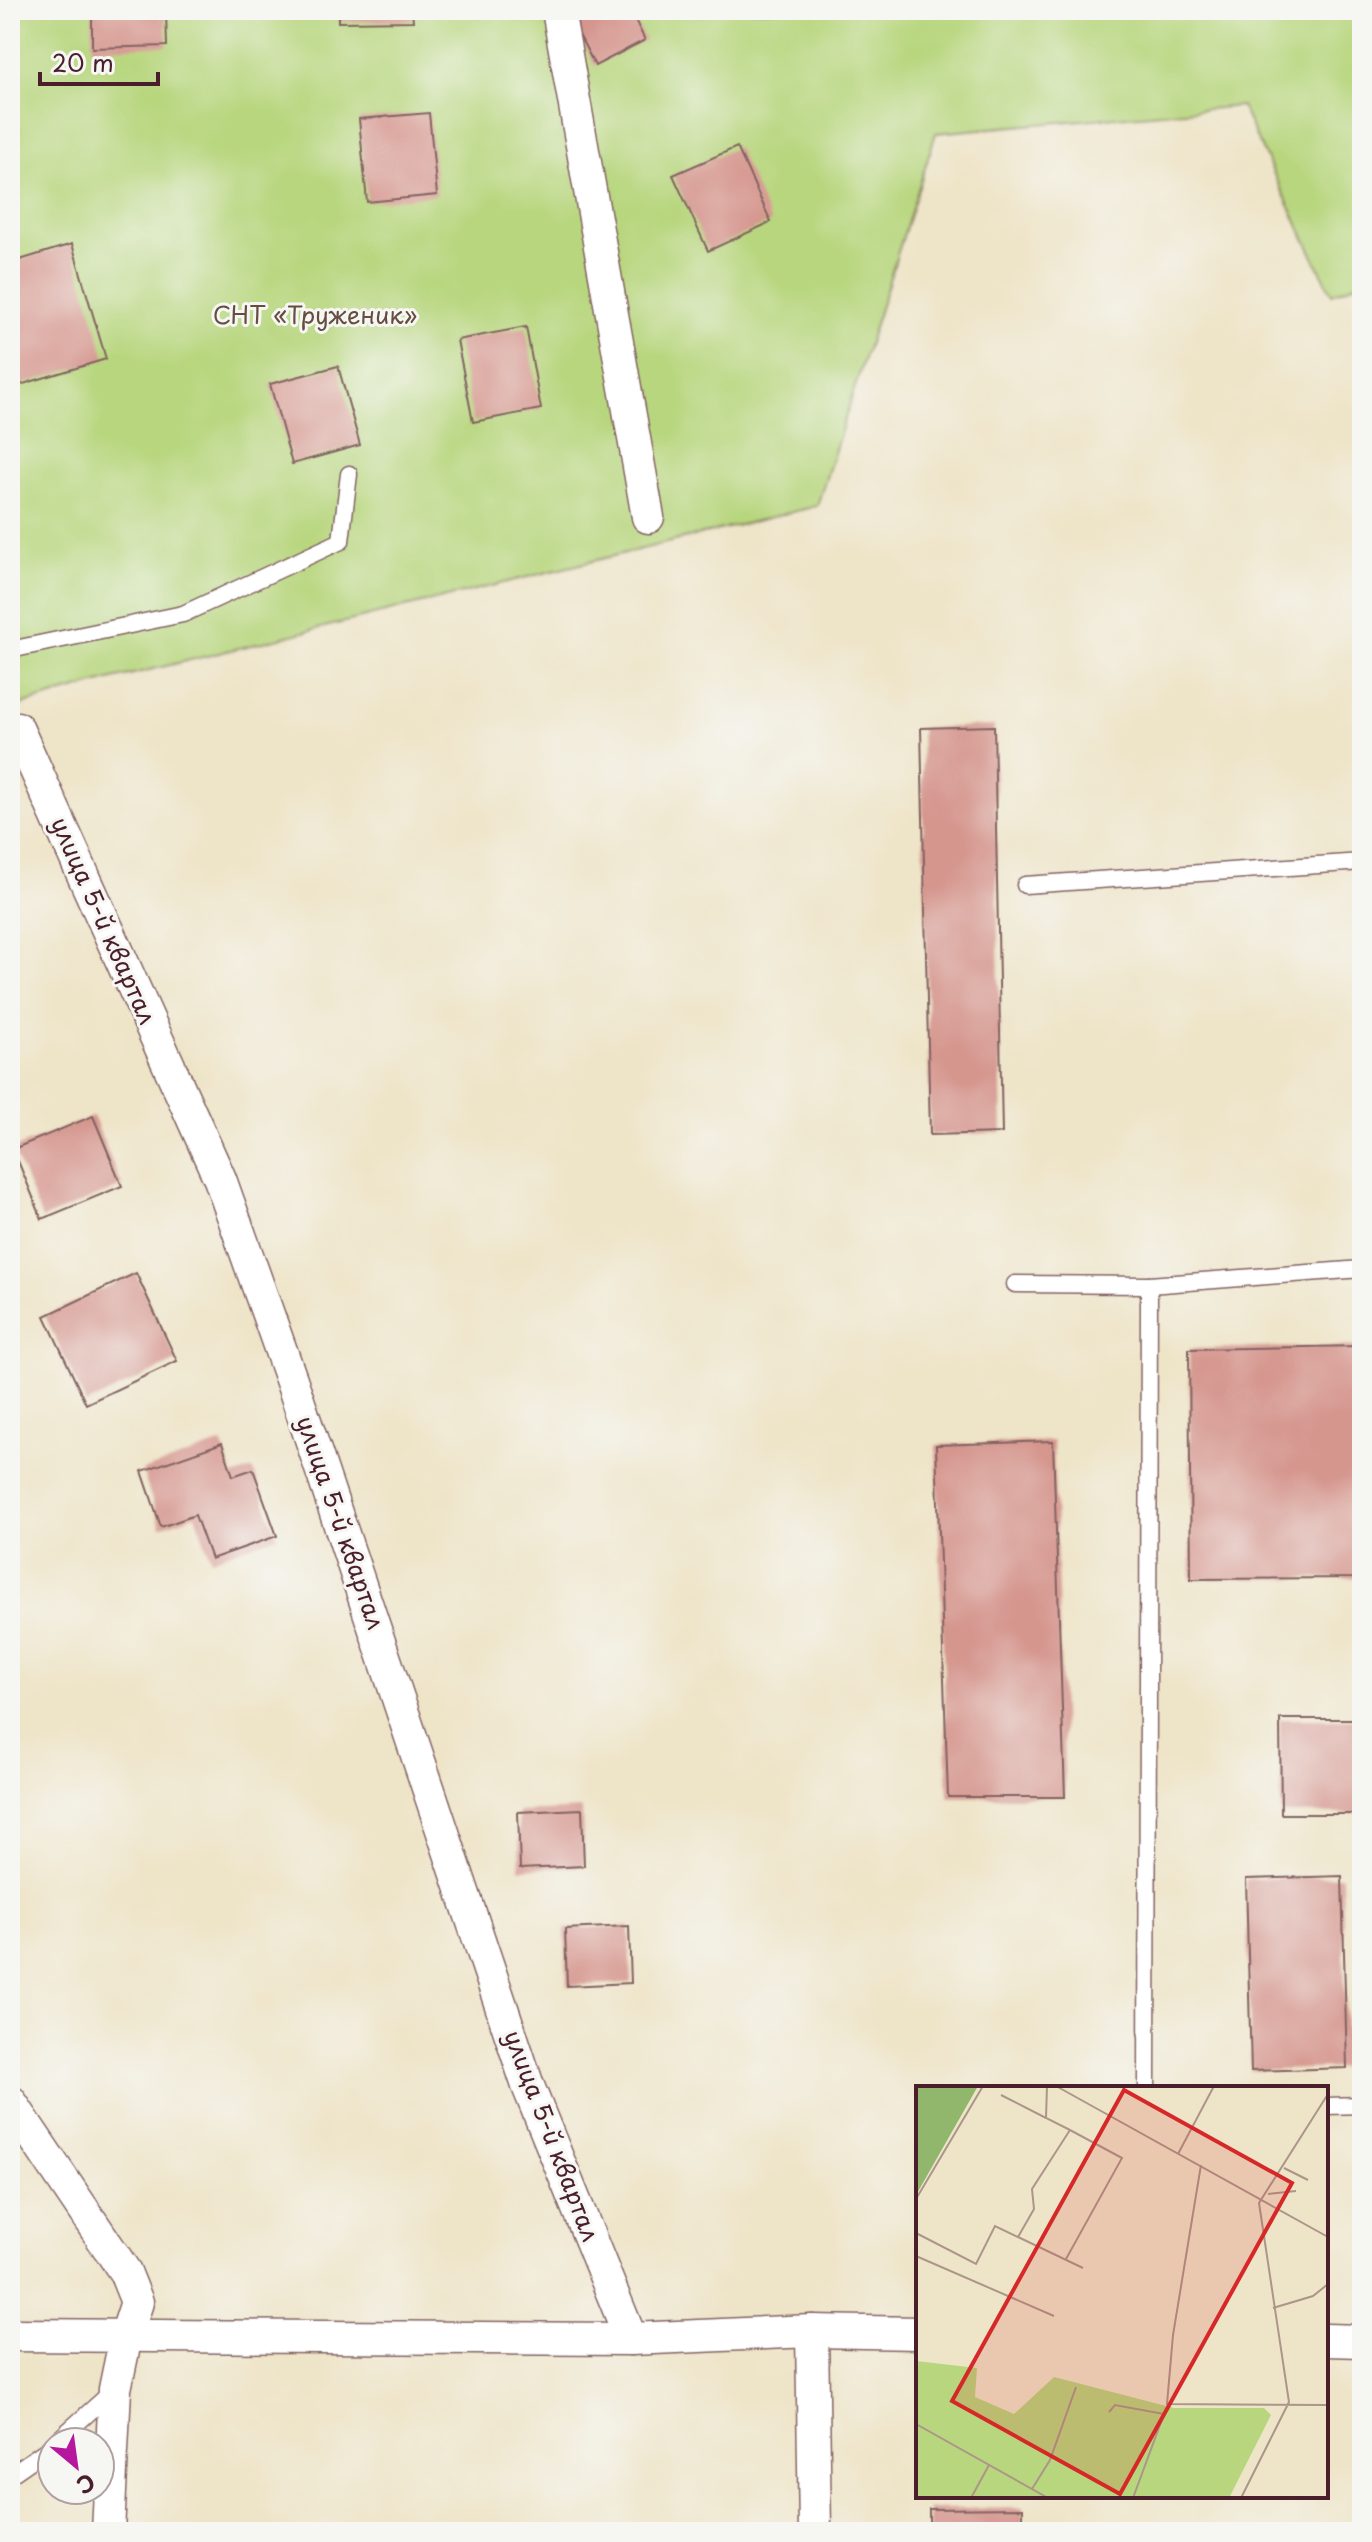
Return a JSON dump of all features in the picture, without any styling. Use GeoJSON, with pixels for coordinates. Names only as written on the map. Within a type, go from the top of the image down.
{"type":"FeatureCollection","features":[{"type":"Feature","properties":{"kind":"street"},"geometry":{"type":"LineString","coordinates":[[558,10],[648,517]]}},
{"type":"Feature","properties":{"kind":"street","name":"улица 5-й квартал"},"geometry":{"type":"LineString","coordinates":[[10,731],[17,728],[220,1179],[292,1382],[528,2086],[631,2339]]}},
{"type":"Feature","properties":{"kind":"street"},"geometry":{"type":"LineString","coordinates":[[10,2101],[125,2272],[137,2302],[115,2389],[108,2532]]}},
{"type":"Feature","properties":{"kind":"street"},"geometry":{"type":"LineString","coordinates":[[812,2331],[815,2532]]}},
{"type":"Feature","properties":{"kind":"street"},"geometry":{"type":"LineString","coordinates":[[10,2335],[631,2339],[812,2331],[916,2333]]}},
{"type":"Feature","properties":{"kind":"street"},"geometry":{"type":"LineString","coordinates":[[1328,2340],[1362,2341]]}},
{"type":"Feature","properties":{"kind":"lane"},"geometry":{"type":"LineString","coordinates":[[10,650],[183,614],[341,541],[349,474]]}},
{"type":"Feature","properties":{"kind":"lane"},"geometry":{"type":"LineString","coordinates":[[1025,885],[1362,862]]}},
{"type":"Feature","properties":{"kind":"lane"},"geometry":{"type":"LineString","coordinates":[[1015,1284],[1149,1285],[1362,1269]]}},
{"type":"Feature","properties":{"kind":"lane"},"geometry":{"type":"LineString","coordinates":[[1147,2086],[1149,1285]]}},
{"type":"Feature","properties":{"kind":"lane"},"geometry":{"type":"LineString","coordinates":[[1328,2106],[1362,2105]]}},
{"type":"Feature","properties":{"kind":"lane"},"geometry":{"type":"LineString","coordinates":[[74,2426],[115,2389]]}},
{"type":"Feature","properties":{"kind":"lane"},"geometry":{"type":"LineString","coordinates":[[10,2475],[36,2457]]}},
{"type":"Feature","properties":{"kind":"green space","name":"СНТ «Труженик»"},"geometry":{"type":"Polygon","coordinates":[[[10,10],[1362,10],[1362,281],[1332,294],[1241,106],[936,133],[817,506],[113,679],[10,708],[10,10]]]}},
{"type":"Feature","properties":{"kind":"building"},"geometry":{"type":"Polygon","coordinates":[[[92,10],[166,10],[167,46],[92,48],[92,10]]]}},
{"type":"Feature","properties":{"kind":"building"},"geometry":{"type":"Polygon","coordinates":[[[338,10],[412,10],[413,21],[338,22],[338,10]]]}},
{"type":"Feature","properties":{"kind":"building"},"geometry":{"type":"Polygon","coordinates":[[[597,10],[630,10],[645,40],[595,66],[573,23],[597,10]]]}},
{"type":"Feature","properties":{"kind":"building"},"geometry":{"type":"Polygon","coordinates":[[[429,113],[437,195],[367,202],[359,119],[429,113]]]}},
{"type":"Feature","properties":{"kind":"building"},"geometry":{"type":"Polygon","coordinates":[[[737,147],[771,222],[708,251],[673,175],[737,147]]]}},
{"type":"Feature","properties":{"kind":"building"},"geometry":{"type":"Polygon","coordinates":[[[72,244],[106,359],[10,388],[10,263],[72,244]]]}},
{"type":"Feature","properties":{"kind":"building"},"geometry":{"type":"Polygon","coordinates":[[[526,327],[541,409],[473,422],[457,340],[526,327]]]}},
{"type":"Feature","properties":{"kind":"building"},"geometry":{"type":"Polygon","coordinates":[[[338,366],[360,445],[292,464],[270,384],[338,366]]]}},
{"type":"Feature","properties":{"kind":"building"},"geometry":{"type":"Polygon","coordinates":[[[994,726],[1002,1133],[930,1135],[921,728],[994,726]]]}},
{"type":"Feature","properties":{"kind":"building"},"geometry":{"type":"Polygon","coordinates":[[[93,1116],[122,1186],[42,1219],[13,1149],[93,1116]]]}},
{"type":"Feature","properties":{"kind":"building"},"geometry":{"type":"Polygon","coordinates":[[[136,1273],[177,1361],[86,1404],[45,1316],[136,1273]]]}},
{"type":"Feature","properties":{"kind":"building"},"geometry":{"type":"Polygon","coordinates":[[[1362,1346],[1362,1578],[1191,1579],[1189,1349],[1362,1346]]]}},
{"type":"Feature","properties":{"kind":"building"},"geometry":{"type":"Polygon","coordinates":[[[1053,1441],[1065,1797],[948,1797],[936,1445],[1053,1441]]]}},
{"type":"Feature","properties":{"kind":"building"},"geometry":{"type":"Polygon","coordinates":[[[222,1443],[233,1476],[253,1469],[277,1536],[211,1559],[195,1515],[161,1527],[142,1471],[222,1443]]]}},
{"type":"Feature","properties":{"kind":"building"},"geometry":{"type":"Polygon","coordinates":[[[1280,1719],[1362,1719],[1362,1814],[1281,1814],[1280,1719]]]}},
{"type":"Feature","properties":{"kind":"building"},"geometry":{"type":"Polygon","coordinates":[[[582,1809],[584,1866],[520,1869],[518,1812],[582,1809]]]}},
{"type":"Feature","properties":{"kind":"building"},"geometry":{"type":"Polygon","coordinates":[[[1342,1876],[1347,2068],[1251,2071],[1246,1879],[1342,1876]]]}},
{"type":"Feature","properties":{"kind":"building"},"geometry":{"type":"Polygon","coordinates":[[[629,1926],[631,1983],[567,1986],[565,1929],[629,1926]]]}},
{"type":"Feature","properties":{"kind":"building"},"geometry":{"type":"Polygon","coordinates":[[[1023,2508],[1023,2532],[929,2532],[929,2509],[1023,2508]]]}}]}
